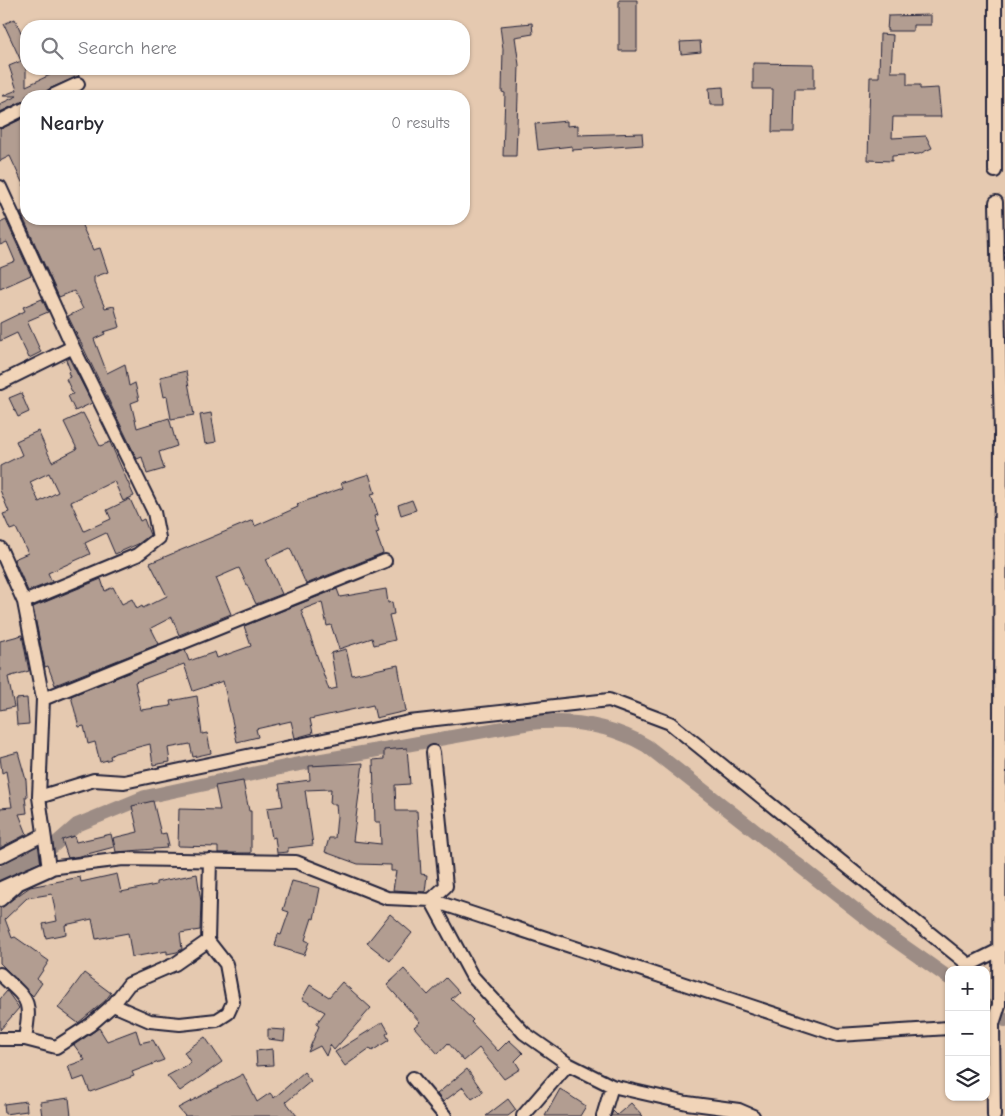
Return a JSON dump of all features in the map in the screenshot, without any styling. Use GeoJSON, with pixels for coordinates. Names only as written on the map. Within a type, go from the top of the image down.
{"type":"FeatureCollection","features":[{"type":"Feature","properties":{"kind":"street"},"geometry":{"type":"LineString","coordinates":[[995,0],[995,171]]}},
{"type":"Feature","properties":{"kind":"street"},"geometry":{"type":"LineString","coordinates":[[65,90],[78,84]]}},
{"type":"Feature","properties":{"kind":"street"},"geometry":{"type":"LineString","coordinates":[[0,120],[20,111]]}},
{"type":"Feature","properties":{"kind":"street"},"geometry":{"type":"LineString","coordinates":[[0,187],[73,347],[154,512],[159,538],[137,555],[24,602]]}},
{"type":"Feature","properties":{"kind":"street"},"geometry":{"type":"LineString","coordinates":[[994,1116],[999,1079],[990,1025],[999,1005],[1003,432],[996,202]]}},
{"type":"Feature","properties":{"kind":"street"},"geometry":{"type":"LineString","coordinates":[[0,383],[73,347]]}},
{"type":"Feature","properties":{"kind":"street"},"geometry":{"type":"LineString","coordinates":[[0,549],[24,602],[44,699],[39,797],[48,860]]}},
{"type":"Feature","properties":{"kind":"street"},"geometry":{"type":"LineString","coordinates":[[44,699],[385,561]]}},
{"type":"Feature","properties":{"kind":"street"},"geometry":{"type":"LineString","coordinates":[[39,797],[94,780],[124,782],[409,722],[609,700],[670,723],[969,965],[1000,950]]}},
{"type":"Feature","properties":{"kind":"street"},"geometry":{"type":"LineString","coordinates":[[431,900],[446,886],[433,752]]}},
{"type":"Feature","properties":{"kind":"street"},"geometry":{"type":"LineString","coordinates":[[0,857],[43,835]]}},
{"type":"Feature","properties":{"kind":"street"},"geometry":{"type":"LineString","coordinates":[[0,900],[48,860],[123,859],[296,862],[387,898],[431,900],[838,1035],[945,1028]]}},
{"type":"Feature","properties":{"kind":"street"},"geometry":{"type":"LineString","coordinates":[[113,1005],[150,1021],[180,1024],[217,1020],[228,1013],[233,1002],[226,964],[208,941],[210,860]]}},
{"type":"Feature","properties":{"kind":"street"},"geometry":{"type":"LineString","coordinates":[[0,890],[28,877]]}},
{"type":"Feature","properties":{"kind":"street"},"geometry":{"type":"LineString","coordinates":[[431,900],[472,976],[524,1033],[568,1064],[612,1086],[686,1103],[739,1110],[753,1116]]}},
{"type":"Feature","properties":{"kind":"street"},"geometry":{"type":"LineString","coordinates":[[0,1040],[25,1040],[56,1047],[90,1025],[113,1005],[129,984],[175,964],[208,941]]}},
{"type":"Feature","properties":{"kind":"street"},"geometry":{"type":"LineString","coordinates":[[0,974],[23,995],[30,1008],[25,1040]]}},
{"type":"Feature","properties":{"kind":"street"},"geometry":{"type":"LineString","coordinates":[[523,1116],[568,1064]]}},
{"type":"Feature","properties":{"kind":"street"},"geometry":{"type":"LineString","coordinates":[[413,1078],[446,1116]]}},
{"type":"Feature","properties":{"kind":"street"},"geometry":{"type":"LineString","coordinates":[[603,1116],[612,1086]]}},
{"type":"Feature","properties":{"kind":"building"},"geometry":{"type":"Polygon","coordinates":[[[619,0],[637,0],[637,51],[619,51],[619,0]]]}},
{"type":"Feature","properties":{"kind":"building"},"geometry":{"type":"Polygon","coordinates":[[[931,15],[931,25],[913,25],[913,31],[887,31],[888,16],[931,15]]]}},
{"type":"Feature","properties":{"kind":"building"},"geometry":{"type":"Polygon","coordinates":[[[15,19],[20,30],[20,59],[4,24],[15,19]]]}},
{"type":"Feature","properties":{"kind":"building"},"geometry":{"type":"Polygon","coordinates":[[[532,23],[533,34],[515,37],[519,65],[516,156],[503,156],[505,93],[502,92],[503,49],[500,26],[532,23]]]}},
{"type":"Feature","properties":{"kind":"building"},"geometry":{"type":"Polygon","coordinates":[[[880,34],[893,35],[891,72],[907,72],[907,85],[920,85],[920,89],[938,88],[941,117],[893,117],[892,138],[926,136],[932,148],[919,154],[892,156],[892,161],[868,160],[870,77],[879,77],[880,34]]]}},
{"type":"Feature","properties":{"kind":"building"},"geometry":{"type":"Polygon","coordinates":[[[700,41],[701,52],[681,54],[680,42],[700,41]]]}},
{"type":"Feature","properties":{"kind":"building"},"geometry":{"type":"Polygon","coordinates":[[[20,61],[20,75],[26,75],[26,86],[50,75],[79,76],[48,90],[20,90],[20,103],[0,112],[0,104],[17,96],[2,96],[17,90],[9,66],[20,61]]]}},
{"type":"Feature","properties":{"kind":"building"},"geometry":{"type":"Polygon","coordinates":[[[753,63],[814,64],[814,89],[795,89],[794,132],[772,132],[773,89],[753,89],[753,63]]]}},
{"type":"Feature","properties":{"kind":"building"},"geometry":{"type":"Polygon","coordinates":[[[723,87],[724,105],[710,105],[709,88],[723,87]]]}},
{"type":"Feature","properties":{"kind":"building"},"geometry":{"type":"Polygon","coordinates":[[[20,120],[20,178],[10,156],[0,161],[0,129],[20,120]]]}},
{"type":"Feature","properties":{"kind":"building"},"geometry":{"type":"Polygon","coordinates":[[[567,121],[567,126],[578,125],[578,135],[642,133],[643,145],[572,150],[572,146],[538,150],[535,124],[567,121]]]}},
{"type":"Feature","properties":{"kind":"building"},"geometry":{"type":"Polygon","coordinates":[[[6,220],[31,275],[0,289],[0,267],[15,261],[7,242],[0,245],[0,223],[6,220]]]}},
{"type":"Feature","properties":{"kind":"building"},"geometry":{"type":"Polygon","coordinates":[[[26,225],[82,225],[93,250],[100,248],[108,272],[94,277],[94,282],[105,308],[114,306],[120,327],[104,332],[105,334],[94,339],[107,373],[125,364],[129,386],[135,383],[139,400],[131,403],[137,428],[169,418],[177,446],[159,452],[164,469],[147,474],[142,457],[137,459],[68,316],[83,309],[74,291],[59,297],[26,225]]]}},
{"type":"Feature","properties":{"kind":"building"},"geometry":{"type":"Polygon","coordinates":[[[42,299],[48,312],[27,321],[41,352],[29,358],[17,333],[0,341],[0,323],[25,311],[23,307],[42,299]]]}},
{"type":"Feature","properties":{"kind":"building"},"geometry":{"type":"Polygon","coordinates":[[[69,358],[92,403],[75,411],[68,396],[73,394],[66,379],[70,377],[68,372],[70,370],[66,360],[69,358]]]}},
{"type":"Feature","properties":{"kind":"building"},"geometry":{"type":"Polygon","coordinates":[[[186,371],[194,415],[171,419],[167,396],[164,397],[160,377],[186,371]]]}},
{"type":"Feature","properties":{"kind":"building"},"geometry":{"type":"Polygon","coordinates":[[[21,393],[29,412],[18,417],[9,398],[21,393]]]}},
{"type":"Feature","properties":{"kind":"building"},"geometry":{"type":"Polygon","coordinates":[[[83,413],[100,446],[110,442],[134,496],[123,501],[114,481],[71,502],[84,531],[111,519],[107,510],[130,499],[140,521],[144,519],[150,535],[138,544],[115,554],[106,533],[85,543],[90,554],[48,573],[52,582],[28,591],[14,559],[28,553],[16,528],[10,530],[3,514],[9,512],[0,490],[0,466],[22,455],[16,441],[38,431],[52,462],[77,449],[64,422],[83,413]],[[49,473],[30,482],[39,502],[58,492],[49,473]]]}},
{"type":"Feature","properties":{"kind":"building"},"geometry":{"type":"Polygon","coordinates":[[[211,413],[216,442],[205,444],[200,415],[211,413]]]}},
{"type":"Feature","properties":{"kind":"building"},"geometry":{"type":"Polygon","coordinates":[[[369,474],[375,493],[371,494],[378,515],[374,516],[379,532],[376,533],[383,553],[306,584],[290,548],[266,559],[282,594],[256,604],[239,568],[216,578],[231,614],[179,635],[172,617],[151,628],[159,644],[55,685],[48,666],[45,667],[33,607],[101,579],[105,591],[113,587],[122,604],[132,599],[137,609],[142,606],[143,608],[167,596],[150,563],[253,520],[255,526],[298,507],[297,504],[343,488],[341,483],[369,474]]]}},
{"type":"Feature","properties":{"kind":"building"},"geometry":{"type":"Polygon","coordinates":[[[412,500],[416,510],[401,515],[398,505],[412,500]]]}},
{"type":"Feature","properties":{"kind":"building"},"geometry":{"type":"Polygon","coordinates":[[[337,589],[340,597],[386,589],[388,603],[392,602],[394,614],[389,615],[395,640],[374,645],[372,638],[339,649],[331,625],[327,626],[322,602],[301,610],[329,690],[337,688],[331,653],[346,649],[352,675],[398,665],[406,711],[376,718],[373,705],[310,719],[313,733],[295,738],[291,721],[256,729],[258,737],[237,742],[223,681],[193,691],[184,664],[135,682],[141,710],[171,706],[170,701],[197,696],[202,734],[207,733],[211,753],[193,757],[190,744],[168,748],[170,762],[153,765],[150,744],[115,753],[110,756],[111,759],[100,762],[95,742],[88,744],[84,726],[79,727],[71,696],[185,650],[189,661],[215,652],[217,658],[251,646],[244,626],[337,589]]]}},
{"type":"Feature","properties":{"kind":"building"},"geometry":{"type":"Polygon","coordinates":[[[22,635],[29,671],[8,677],[14,707],[0,710],[0,641],[22,635]]]}},
{"type":"Feature","properties":{"kind":"building"},"geometry":{"type":"Polygon","coordinates":[[[27,698],[29,724],[17,725],[15,699],[27,698]]]}},
{"type":"Feature","properties":{"kind":"building"},"geometry":{"type":"Polygon","coordinates":[[[407,748],[410,784],[395,785],[396,811],[417,811],[421,874],[427,875],[425,892],[393,890],[396,871],[391,871],[391,865],[358,864],[325,852],[329,838],[335,838],[337,816],[336,804],[330,804],[331,789],[305,790],[313,845],[288,848],[288,852],[277,853],[275,837],[272,838],[267,808],[283,806],[279,784],[310,780],[309,766],[363,763],[353,841],[381,844],[380,822],[375,822],[373,760],[384,759],[384,750],[407,748]]]}},
{"type":"Feature","properties":{"kind":"building"},"geometry":{"type":"Polygon","coordinates":[[[18,752],[26,780],[27,797],[25,797],[27,813],[19,814],[27,834],[0,848],[0,808],[12,807],[6,771],[2,773],[0,757],[18,752]]]}},
{"type":"Feature","properties":{"kind":"building"},"geometry":{"type":"Polygon","coordinates":[[[243,781],[249,811],[251,811],[251,853],[218,853],[218,847],[178,846],[179,809],[220,810],[215,786],[243,781]]]}},
{"type":"Feature","properties":{"kind":"building"},"geometry":{"type":"Polygon","coordinates":[[[153,801],[161,834],[166,833],[169,845],[166,845],[167,848],[116,852],[113,838],[138,832],[132,806],[153,801]]]}},
{"type":"Feature","properties":{"kind":"building"},"geometry":{"type":"Polygon","coordinates":[[[111,834],[114,847],[68,858],[62,840],[74,836],[76,842],[111,834]]]}},
{"type":"Feature","properties":{"kind":"building"},"geometry":{"type":"Polygon","coordinates":[[[117,874],[121,892],[156,885],[156,882],[197,874],[201,902],[200,930],[180,933],[182,949],[177,952],[167,954],[167,951],[132,957],[128,933],[96,939],[92,919],[65,925],[66,934],[46,938],[43,924],[57,921],[52,894],[27,898],[5,919],[12,938],[15,937],[49,961],[37,979],[42,983],[33,996],[0,963],[0,908],[30,887],[80,877],[81,882],[117,874]]]}},
{"type":"Feature","properties":{"kind":"building"},"geometry":{"type":"Polygon","coordinates":[[[292,881],[320,888],[314,919],[312,918],[305,940],[309,942],[304,955],[275,946],[278,934],[281,935],[289,912],[283,910],[292,881]]]}},
{"type":"Feature","properties":{"kind":"building"},"geometry":{"type":"Polygon","coordinates":[[[390,914],[412,933],[390,961],[367,943],[390,914]]]}},
{"type":"Feature","properties":{"kind":"building"},"geometry":{"type":"Polygon","coordinates":[[[404,969],[428,995],[446,978],[459,992],[451,999],[473,1020],[471,1022],[498,1051],[509,1040],[523,1053],[515,1061],[520,1069],[504,1079],[479,1048],[464,1061],[448,1043],[438,1054],[414,1027],[420,1022],[387,985],[404,969]]]}},
{"type":"Feature","properties":{"kind":"building"},"geometry":{"type":"Polygon","coordinates":[[[84,973],[111,993],[105,1001],[78,1023],[58,1008],[84,973]]]}},
{"type":"Feature","properties":{"kind":"building"},"geometry":{"type":"Polygon","coordinates":[[[342,982],[371,1008],[334,1050],[330,1045],[326,1056],[320,1046],[308,1052],[319,1026],[316,1024],[325,1012],[302,999],[310,985],[329,997],[342,982]]]}},
{"type":"Feature","properties":{"kind":"building"},"geometry":{"type":"Polygon","coordinates":[[[7,991],[19,1008],[0,1030],[0,999],[7,991]]]}},
{"type":"Feature","properties":{"kind":"building"},"geometry":{"type":"Polygon","coordinates":[[[383,1022],[389,1032],[386,1034],[389,1040],[372,1051],[370,1048],[345,1066],[335,1052],[383,1022]]]}},
{"type":"Feature","properties":{"kind":"building"},"geometry":{"type":"Polygon","coordinates":[[[99,1028],[107,1041],[136,1030],[140,1043],[153,1040],[164,1060],[132,1072],[134,1076],[90,1092],[84,1077],[73,1081],[68,1066],[85,1060],[74,1045],[99,1028]]]}},
{"type":"Feature","properties":{"kind":"building"},"geometry":{"type":"Polygon","coordinates":[[[268,1029],[285,1030],[284,1041],[268,1039],[268,1029]]]}},
{"type":"Feature","properties":{"kind":"building"},"geometry":{"type":"Polygon","coordinates":[[[205,1037],[222,1062],[180,1091],[167,1076],[191,1063],[184,1052],[205,1037]]]}},
{"type":"Feature","properties":{"kind":"building"},"geometry":{"type":"Polygon","coordinates":[[[272,1049],[273,1065],[257,1066],[256,1051],[272,1049]]]}},
{"type":"Feature","properties":{"kind":"building"},"geometry":{"type":"Polygon","coordinates":[[[467,1069],[483,1092],[472,1099],[463,1087],[443,1102],[437,1094],[467,1069]]]}},
{"type":"Feature","properties":{"kind":"building"},"geometry":{"type":"Polygon","coordinates":[[[304,1072],[311,1081],[286,1102],[297,1116],[185,1116],[178,1108],[243,1074],[257,1102],[270,1093],[274,1098],[304,1072]]]}},
{"type":"Feature","properties":{"kind":"building"},"geometry":{"type":"Polygon","coordinates":[[[560,1089],[586,1106],[580,1116],[545,1116],[560,1089]]]}},
{"type":"Feature","properties":{"kind":"building"},"geometry":{"type":"Polygon","coordinates":[[[69,1098],[71,1116],[42,1116],[40,1102],[69,1098]]]}},
{"type":"Feature","properties":{"kind":"building"},"geometry":{"type":"Polygon","coordinates":[[[508,1099],[516,1110],[508,1116],[486,1116],[508,1099]]]}},
{"type":"Feature","properties":{"kind":"building"},"geometry":{"type":"Polygon","coordinates":[[[26,1101],[27,1111],[5,1114],[4,1104],[26,1101]]]}},
{"type":"Feature","properties":{"kind":"building"},"geometry":{"type":"Polygon","coordinates":[[[631,1103],[643,1116],[611,1116],[613,1111],[617,1115],[631,1103]]]}},
{"type":"Feature","properties":{"kind":"waterway"},"geometry":{"type":"LineString","coordinates":[[0,874],[52,847],[77,825],[145,797],[294,765],[530,723],[576,723],[605,728],[647,746],[885,933],[945,975]]}},
{"type":"Feature","properties":{"kind":"waterway"},"geometry":{"type":"LineString","coordinates":[[990,1009],[1005,1020]]}}]}
